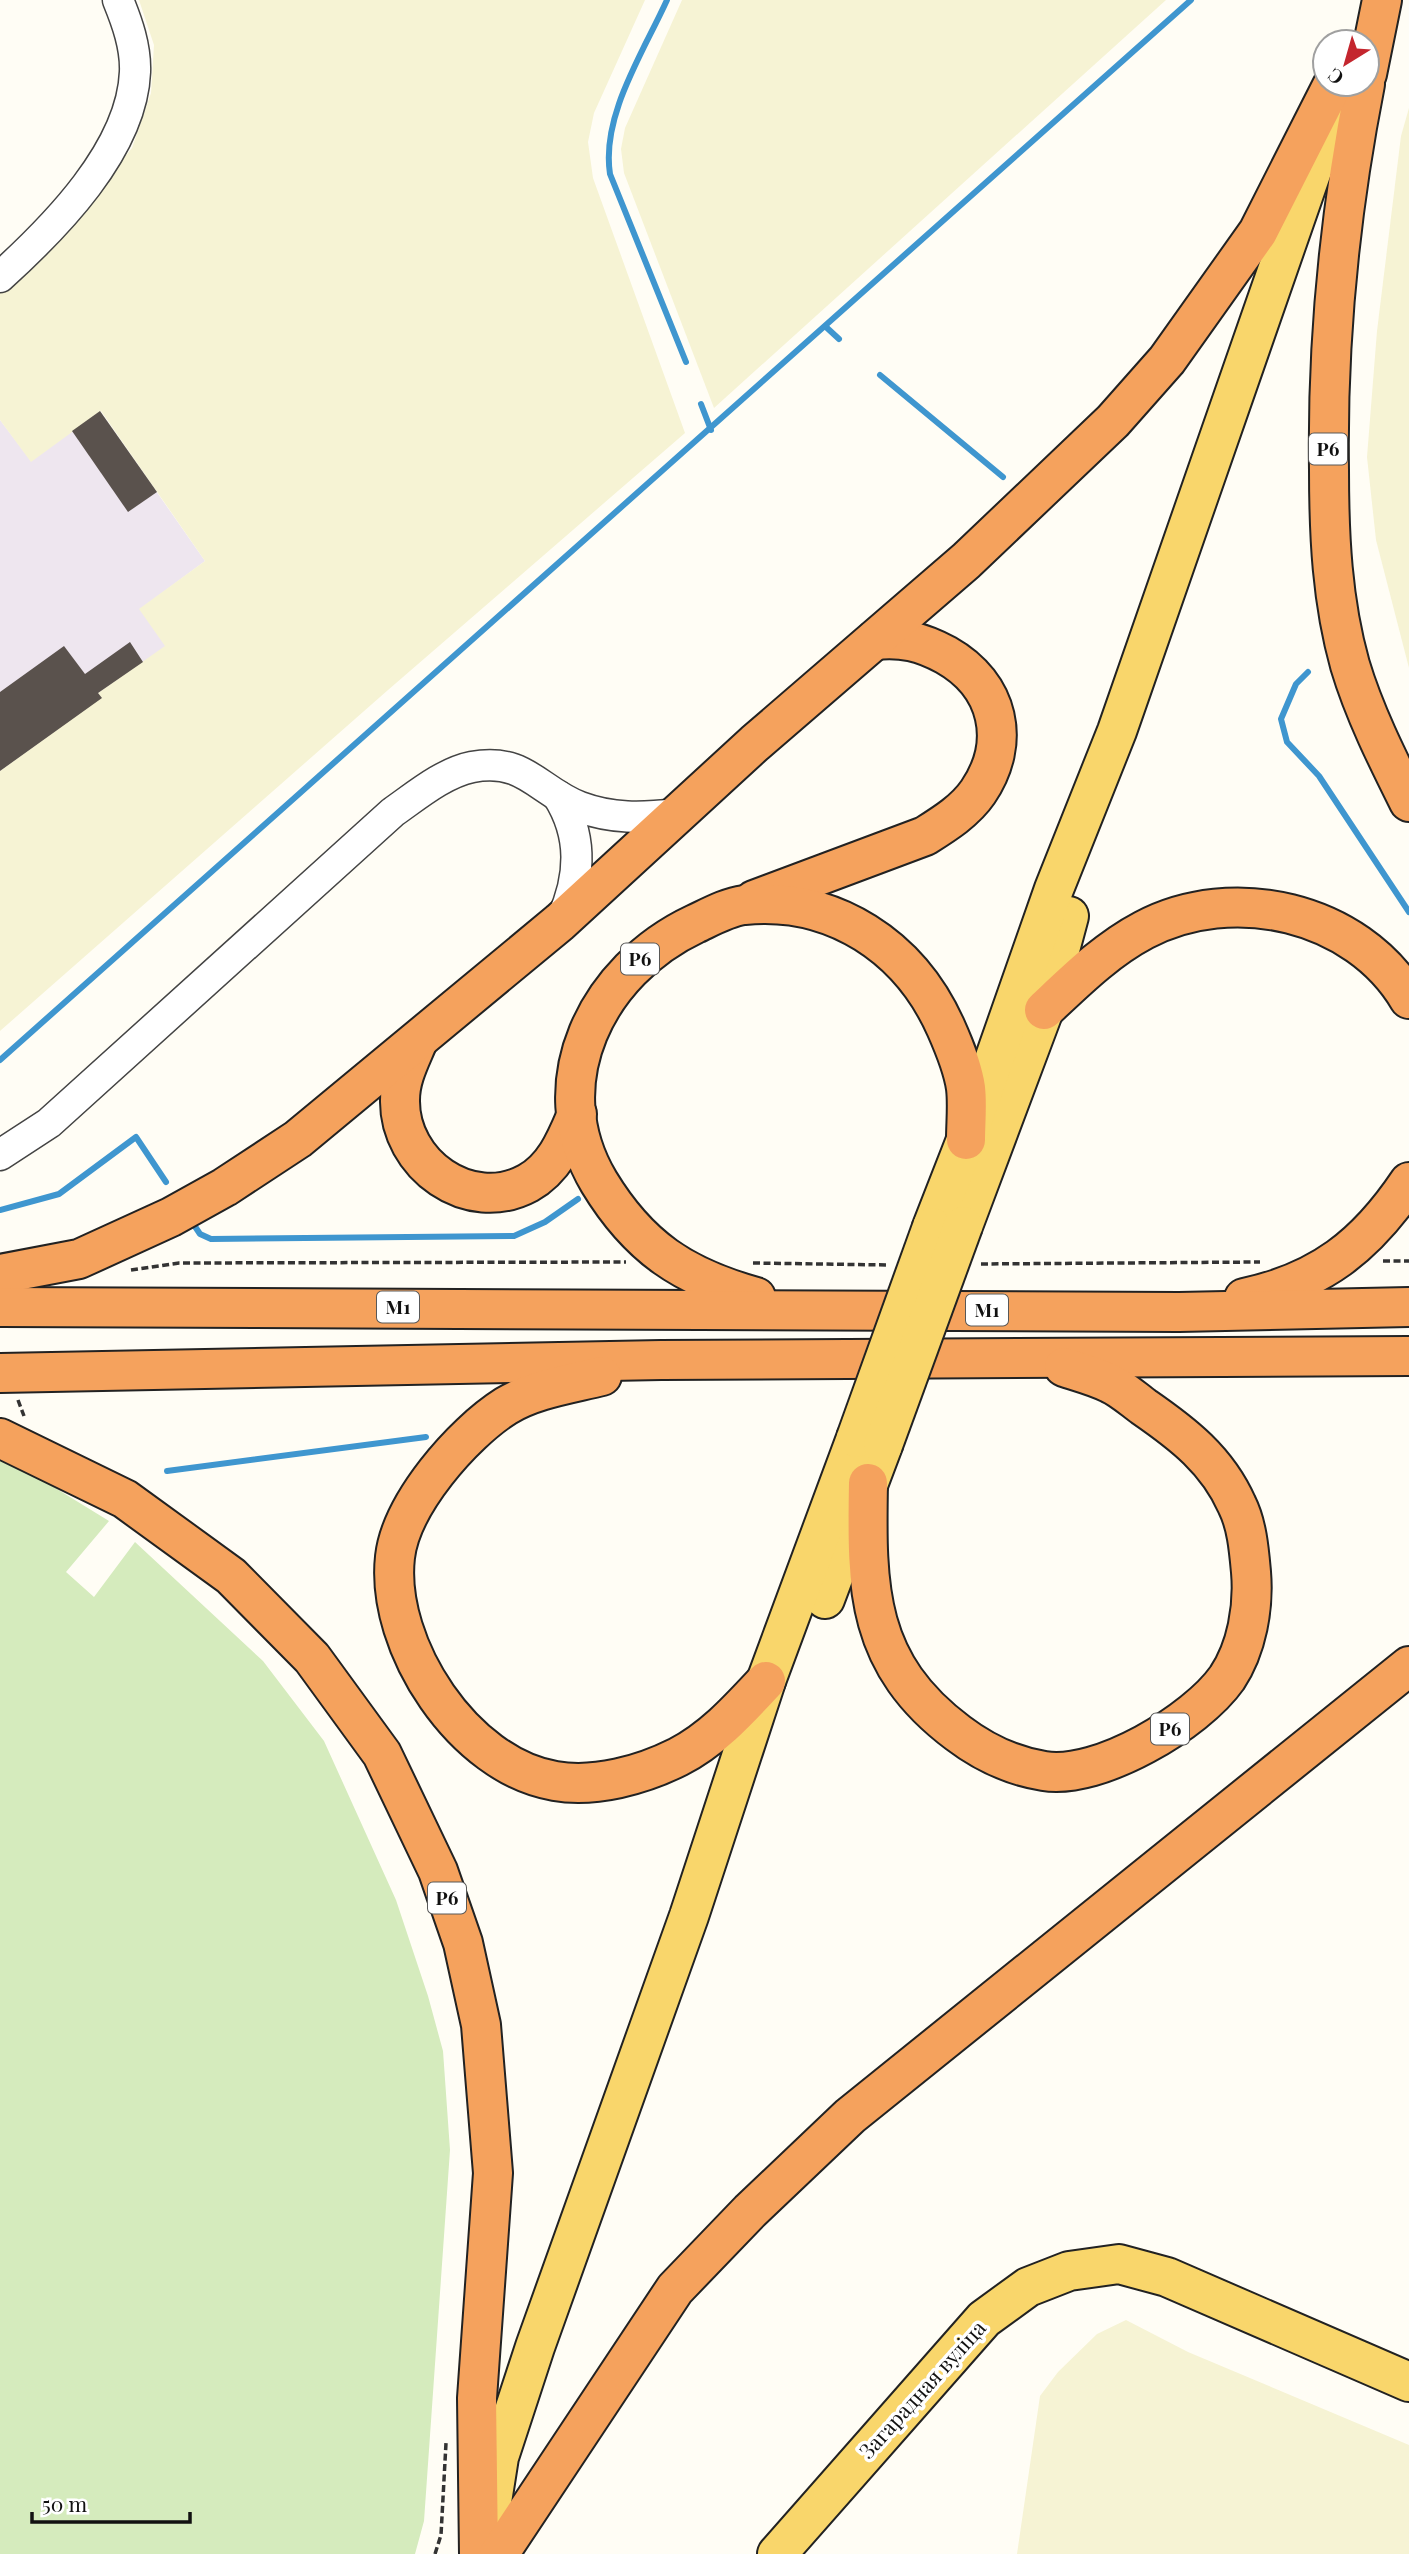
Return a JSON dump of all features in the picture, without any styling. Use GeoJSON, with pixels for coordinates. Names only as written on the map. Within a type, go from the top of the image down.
{"type":"FeatureCollection","features":[{"type":"Feature","properties":{"kind":"highway"},"geometry":{"type":"LineString","coordinates":[[1376,28],[1382,0]]}},
{"type":"Feature","properties":{"kind":"highway","name":"Р6"},"geometry":{"type":"LineString","coordinates":[[0,1274],[79,1259],[171,1217],[225,1187],[298,1139],[560,922],[676,814],[966,561],[1112,421],[1167,360],[1258,232],[1325,98]]}},
{"type":"Feature","properties":{"kind":"highway","name":"Р6"},"geometry":{"type":"LineString","coordinates":[[1363,98],[1335,284],[1328,416],[1330,558],[1350,665],[1383,752],[1409,802]]}},
{"type":"Feature","properties":{"kind":"highway","name":"Р6"},"geometry":{"type":"LineString","coordinates":[[795,1308],[703,1280],[668,1262],[609,1199],[583,1149],[577,1114],[579,1056],[603,1003],[626,972],[663,941],[743,905],[925,836],[945,824],[979,791],[991,764],[997,729],[996,710],[987,694],[959,663],[927,645],[898,637],[875,639]]}},
{"type":"Feature","properties":{"kind":"highway","name":"Р6"},"geometry":{"type":"LineString","coordinates":[[743,905],[800,907],[838,917],[868,932],[894,952],[922,985],[956,1051],[966,1087],[967,1140]]}},
{"type":"Feature","properties":{"kind":"highway","name":"Р6"},"geometry":{"type":"LineString","coordinates":[[1044,1010],[1100,957],[1144,930],[1179,915],[1247,906],[1290,915],[1350,938],[1397,979],[1409,999]]}},
{"type":"Feature","properties":{"kind":"highway","name":"Р6"},"geometry":{"type":"LineString","coordinates":[[417,1043],[403,1075],[400,1101],[403,1125],[415,1154],[437,1175],[457,1188],[482,1193],[505,1192],[529,1183],[547,1168],[564,1146],[577,1114]]}},
{"type":"Feature","properties":{"kind":"highway"},"geometry":{"type":"LineString","coordinates":[[1179,1312],[1253,1296],[1295,1283],[1339,1261],[1371,1232],[1409,1182]]}},
{"type":"Feature","properties":{"kind":"highway","name":"М1"},"geometry":{"type":"LineString","coordinates":[[0,1307],[795,1308],[1179,1312],[1409,1307]]}},
{"type":"Feature","properties":{"kind":"highway"},"geometry":{"type":"LineString","coordinates":[[1,1373],[661,1360],[1409,1356]]}},
{"type":"Feature","properties":{"kind":"highway","name":"Р6"},"geometry":{"type":"LineString","coordinates":[[868,1483],[867,1550],[878,1626],[903,1679],[929,1711],[997,1758],[1046,1772],[1089,1768],[1167,1731],[1203,1704],[1227,1678],[1244,1639],[1253,1597],[1247,1535],[1238,1506],[1218,1470],[1195,1444],[1162,1419],[1110,1383],[1039,1359]]}},
{"type":"Feature","properties":{"kind":"highway","name":"Р6"},"geometry":{"type":"LineString","coordinates":[[661,1360],[530,1394],[506,1406],[477,1428],[437,1472],[405,1523],[395,1555],[394,1590],[399,1618],[423,1675],[470,1735],[498,1758],[524,1773],[555,1782],[589,1783],[630,1776],[678,1757],[715,1734],[766,1682]]}},
{"type":"Feature","properties":{"kind":"highway","name":"Р6"},"geometry":{"type":"LineString","coordinates":[[0,1438],[125,1499],[221,1569],[312,1658],[382,1754],[438,1871],[463,1943],[481,2025],[493,2173],[477,2398],[479,2554]]}},
{"type":"Feature","properties":{"kind":"highway"},"geometry":{"type":"LineString","coordinates":[[499,2554],[675,2289],[750,2211],[850,2116],[1409,1666]]}},
{"type":"Feature","properties":{"kind":"main road","name":"Р6"},"geometry":{"type":"LineString","coordinates":[[948,1227],[967,1140],[1054,889],[1117,731],[1337,98]]}},
{"type":"Feature","properties":{"kind":"main road","name":"Р6"},"geometry":{"type":"LineString","coordinates":[[484,2554],[499,2457],[535,2347],[690,1916],[766,1682],[869,1442],[948,1227],[1044,1010],[1117,731]]}},
{"type":"Feature","properties":{"kind":"main road","name":"Р6"},"geometry":{"type":"LineString","coordinates":[[690,1916],[783,1712],[868,1483],[869,1442]]}},
{"type":"Feature","properties":{"kind":"main road","name":"Загарадная вуліца"},"geometry":{"type":"LineString","coordinates":[[777,2554],[984,2319],[1028,2287],[1069,2271],[1119,2264],[1167,2277],[1409,2382]]}},
{"type":"Feature","properties":{"kind":"street"},"geometry":{"type":"LineString","coordinates":[[0,277],[66,212],[112,145],[125,119],[135,72],[129,26],[118,0]]}},
{"type":"Feature","properties":{"kind":"street"},"geometry":{"type":"LineString","coordinates":[[0,1155],[69,1106],[393,812],[433,783],[470,768],[498,765],[529,774],[558,796],[609,816],[676,814]]}},
{"type":"Feature","properties":{"kind":"street"},"geometry":{"type":"LineString","coordinates":[[558,796],[570,815],[578,855],[574,890],[560,922]]}},
{"type":"Feature","properties":{"kind":"path"},"geometry":{"type":"LineString","coordinates":[[1,1373],[0,1387],[15,1390],[38,1457]]}},
{"type":"Feature","properties":{"kind":"path"},"geometry":{"type":"LineString","coordinates":[[435,2554],[441,2535],[446,2439]]}},
{"type":"Feature","properties":{"kind":"shaded area"},"geometry":{"type":"Polygon","coordinates":[[[139,0],[645,0],[594,113],[588,142],[593,178],[685,433],[0,1031],[0,771],[101,698],[98,693],[165,646],[139,609],[205,561],[101,411],[31,462],[0,420],[0,293],[40,259],[132,148],[151,93],[154,45],[139,0]]]}},
{"type":"Feature","properties":{"kind":"shaded area"},"geometry":{"type":"Polygon","coordinates":[[[682,0],[1166,0],[714,408],[624,173],[621,149],[625,128],[682,0]]]}},
{"type":"Feature","properties":{"kind":"shaded area"},"geometry":{"type":"Polygon","coordinates":[[[1409,108],[1409,668],[1376,540],[1367,457],[1377,331],[1401,136],[1409,108]]]}},
{"type":"Feature","properties":{"kind":"shaded area"},"geometry":{"type":"Polygon","coordinates":[[[100,411],[205,561],[140,609],[166,646],[102,698],[0,771],[0,420],[31,461],[100,411]]]}},
{"type":"Feature","properties":{"kind":"shaded area"},"geometry":{"type":"Polygon","coordinates":[[[1126,2320],[1188,2352],[1409,2445],[1409,2554],[1017,2554],[1040,2396],[1058,2372],[1097,2334],[1126,2320]]]}},
{"type":"Feature","properties":{"kind":"green space"},"geometry":{"type":"Polygon","coordinates":[[[0,1454],[109,1521],[66,1572],[94,1597],[135,1542],[263,1661],[324,1741],[396,1900],[443,2051],[450,2150],[424,2521],[415,2554],[0,2554],[0,1454]]]}},
{"type":"Feature","properties":{"kind":"building"},"geometry":{"type":"Polygon","coordinates":[[[100,411],[157,492],[128,512],[72,431],[100,411]]]}},
{"type":"Feature","properties":{"kind":"building"},"geometry":{"type":"Polygon","coordinates":[[[130,642],[143,662],[98,693],[102,698],[0,771],[0,692],[64,646],[85,674],[130,642]]]}},
{"type":"Feature","properties":{"kind":"waterway"},"geometry":{"type":"LineString","coordinates":[[667,0],[618,107],[609,152],[610,174],[686,362]]}},
{"type":"Feature","properties":{"kind":"waterway"},"geometry":{"type":"LineString","coordinates":[[0,1060],[1191,0]]}},
{"type":"Feature","properties":{"kind":"waterway"},"geometry":{"type":"LineString","coordinates":[[826,327],[839,339]]}},
{"type":"Feature","properties":{"kind":"waterway"},"geometry":{"type":"LineString","coordinates":[[880,375],[1003,477]]}},
{"type":"Feature","properties":{"kind":"waterway"},"geometry":{"type":"LineString","coordinates":[[701,404],[711,430]]}},
{"type":"Feature","properties":{"kind":"waterway"},"geometry":{"type":"LineString","coordinates":[[1308,672],[1296,684],[1281,719],[1287,742],[1319,776],[1409,912]]}},
{"type":"Feature","properties":{"kind":"waterway"},"geometry":{"type":"LineString","coordinates":[[0,1210],[59,1194],[136,1137],[166,1182]]}},
{"type":"Feature","properties":{"kind":"waterway"},"geometry":{"type":"LineString","coordinates":[[194,1225],[200,1234],[211,1239],[514,1236],[545,1222],[578,1199]]}},
{"type":"Feature","properties":{"kind":"waterway"},"geometry":{"type":"LineString","coordinates":[[167,1471],[426,1437]]}}]}
